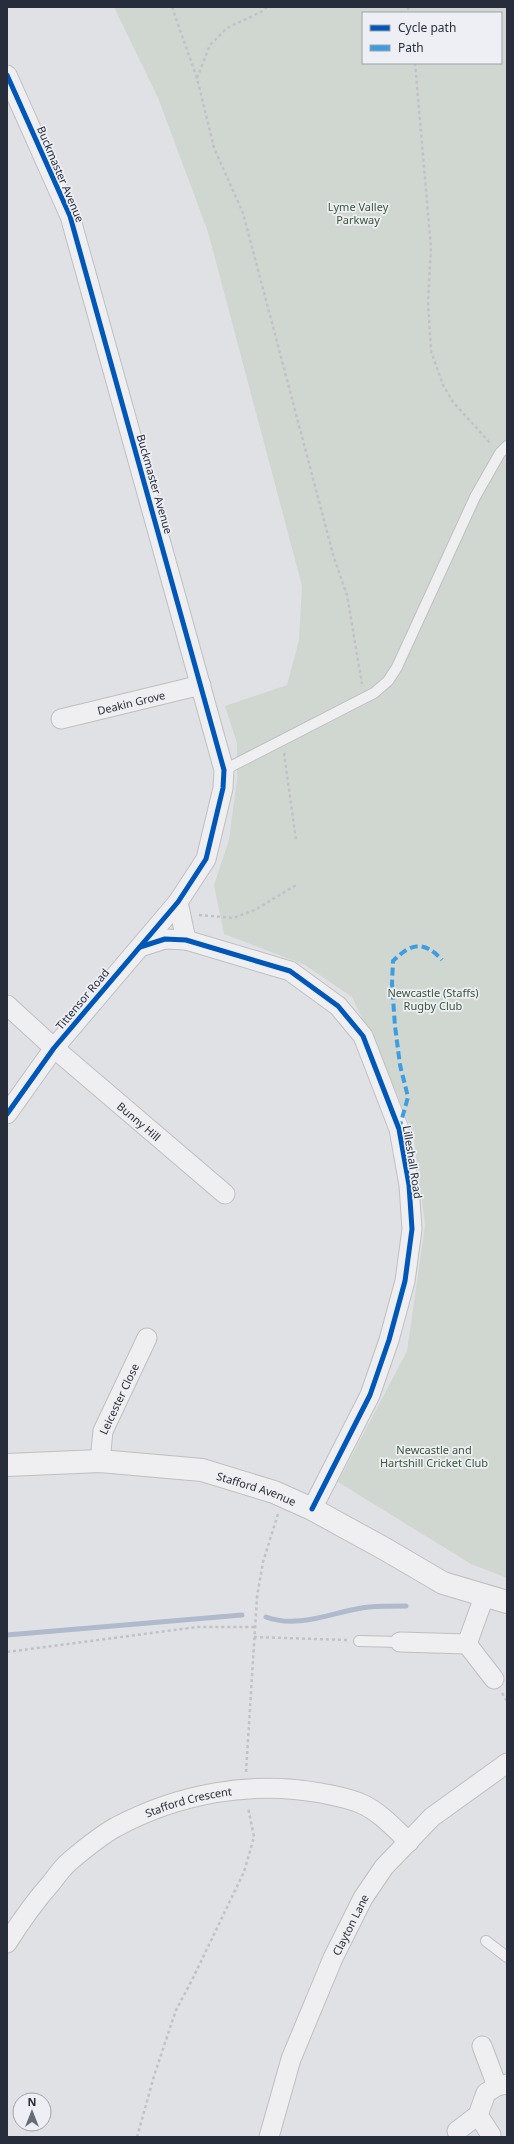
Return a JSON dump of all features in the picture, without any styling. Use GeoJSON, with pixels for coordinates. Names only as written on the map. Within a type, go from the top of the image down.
{"type":"FeatureCollection","features":[{"type":"Feature","properties":{"kind":"street","name":"Buckmaster Avenue"},"geometry":{"type":"LineString","coordinates":[[7,75],[70,216],[224,770],[221,801],[206,859],[179,908]]}},
{"type":"Feature","properties":{"kind":"street","name":"Deakin Grove"},"geometry":{"type":"LineString","coordinates":[[61,719],[201,685]]}},
{"type":"Feature","properties":{"kind":"street"},"geometry":{"type":"LineString","coordinates":[[179,908],[186,940]]}},
{"type":"Feature","properties":{"kind":"street","name":"Tittensor Road"},"geometry":{"type":"LineString","coordinates":[[7,1114],[54,1048],[98,994],[140,947],[179,908]]}},
{"type":"Feature","properties":{"kind":"street","name":"Lilleshall Road"},"geometry":{"type":"LineString","coordinates":[[140,947],[165,939],[186,940],[290,971],[338,1006],[363,1036],[399,1129],[409,1185],[412,1229],[405,1281],[389,1340],[370,1395],[312,1509]]}},
{"type":"Feature","properties":{"kind":"street","name":"Bunny Hill"},"geometry":{"type":"LineString","coordinates":[[7,1005],[54,1048],[225,1194]]}},
{"type":"Feature","properties":{"kind":"street","name":"Leicester Close"},"geometry":{"type":"LineString","coordinates":[[100,1461],[103,1431],[146,1338]]}},
{"type":"Feature","properties":{"kind":"street","name":"Stafford Avenue"},"geometry":{"type":"LineString","coordinates":[[7,1465],[100,1461],[202,1470],[284,1497],[312,1509],[443,1583],[484,1597],[507,1602]]}},
{"type":"Feature","properties":{"kind":"street"},"geometry":{"type":"LineString","coordinates":[[467,1644],[484,1597]]}},
{"type":"Feature","properties":{"kind":"street"},"geometry":{"type":"LineString","coordinates":[[400,1642],[467,1644],[494,1678]]}},
{"type":"Feature","properties":{"kind":"street","name":"Clayton Lane"},"geometry":{"type":"LineString","coordinates":[[269,2137],[291,2059],[333,1958],[363,1898],[384,1867],[432,1817],[505,1768]]}},
{"type":"Feature","properties":{"kind":"street","name":"Stafford Crescent"},"geometry":{"type":"LineString","coordinates":[[7,1943],[27,1910],[68,1862],[114,1828],[144,1814],[184,1800],[245,1788],[279,1788],[311,1791],[340,1797],[363,1804],[380,1816],[409,1842]]}},
{"type":"Feature","properties":{"kind":"street"},"geometry":{"type":"LineString","coordinates":[[457,2131],[478,2116],[486,2093],[502,2085],[482,2046]]}},
{"type":"Feature","properties":{"kind":"street"},"geometry":{"type":"LineString","coordinates":[[478,2116],[491,2135]]}},
{"type":"Feature","properties":{"kind":"lane"},"geometry":{"type":"LineString","coordinates":[[224,770],[365,698],[374,693],[388,681],[397,667],[475,497],[504,450]]}},
{"type":"Feature","properties":{"kind":"lane"},"geometry":{"type":"LineString","coordinates":[[359,1641],[400,1642]]}},
{"type":"Feature","properties":{"kind":"lane"},"geometry":{"type":"LineString","coordinates":[[486,1941],[507,1957]]}},
{"type":"Feature","properties":{"kind":"path"},"geometry":{"type":"LineString","coordinates":[[172,7],[197,78],[214,148],[243,213],[334,558],[347,595],[365,698]]}},
{"type":"Feature","properties":{"kind":"path"},"geometry":{"type":"LineString","coordinates":[[197,78],[210,46],[227,28],[263,12],[266,7]]}},
{"type":"Feature","properties":{"kind":"path"},"geometry":{"type":"LineString","coordinates":[[415,64],[431,248],[428,301],[431,351],[442,385],[452,402],[504,450]]}},
{"type":"Feature","properties":{"kind":"path"},"geometry":{"type":"LineString","coordinates":[[282,740],[296,840]]}},
{"type":"Feature","properties":{"kind":"path"},"geometry":{"type":"LineString","coordinates":[[179,908],[233,918],[255,910],[296,885]]}},
{"type":"Feature","properties":{"kind":"path"},"geometry":{"type":"LineString","coordinates":[[137,2137],[154,2076],[176,2010],[244,1872],[254,1837],[245,1788],[254,1637],[263,1562],[284,1497]]}},
{"type":"Feature","properties":{"kind":"path"},"geometry":{"type":"LineString","coordinates":[[7,1652],[196,1627],[255,1627]]}},
{"type":"Feature","properties":{"kind":"path"},"geometry":{"type":"LineString","coordinates":[[254,1637],[359,1641]]}},
{"type":"Feature","properties":{"kind":"green space","name":"Lyme Valley Parkway"},"geometry":{"type":"Polygon","coordinates":[[[114,7],[507,7],[507,1578],[471,1564],[338,1482],[407,1351],[425,1225],[413,1133],[397,1094],[352,997],[305,965],[224,934],[214,885],[229,840],[237,779],[237,743],[225,706],[287,685],[299,640],[302,586],[208,232],[158,98],[114,7]]]}},
{"type":"Feature","properties":{"kind":"waterway"},"geometry":{"type":"LineString","coordinates":[[266,1617],[279,1620],[305,1620],[369,1607],[406,1606]]}},
{"type":"Feature","properties":{"kind":"waterway"},"geometry":{"type":"LineString","coordinates":[[7,1635],[242,1615]]}},
{"type":"Feature","properties":{"kind":"marked path"},"geometry":{"type":"LineString","coordinates":[[399,1129],[408,1097],[400,1065],[395,1026],[392,984],[393,961],[406,950],[418,946],[429,949],[442,960]]}},
{"type":"Feature","properties":{"kind":"cycle path"},"geometry":{"type":"LineString","coordinates":[[7,75],[70,216],[224,770],[223,788],[206,859],[178,902],[54,1048],[7,1114]]}},
{"type":"Feature","properties":{"kind":"cycle path"},"geometry":{"type":"LineString","coordinates":[[140,947],[165,939],[186,940],[290,971],[338,1006],[363,1036],[399,1129],[409,1185],[412,1229],[405,1281],[389,1340],[370,1395],[312,1509]]}},
{"type":"Feature","properties":{"kind":"park label","name":"Newcastle (Staffs) Rugby Club"},"geometry":{"type":"Point","coordinates":[433,998]}},
{"type":"Feature","properties":{"kind":"park label","name":"Newcastle and Hartshill Cricket Club"},"geometry":{"type":"Point","coordinates":[434,1455]}}]}
